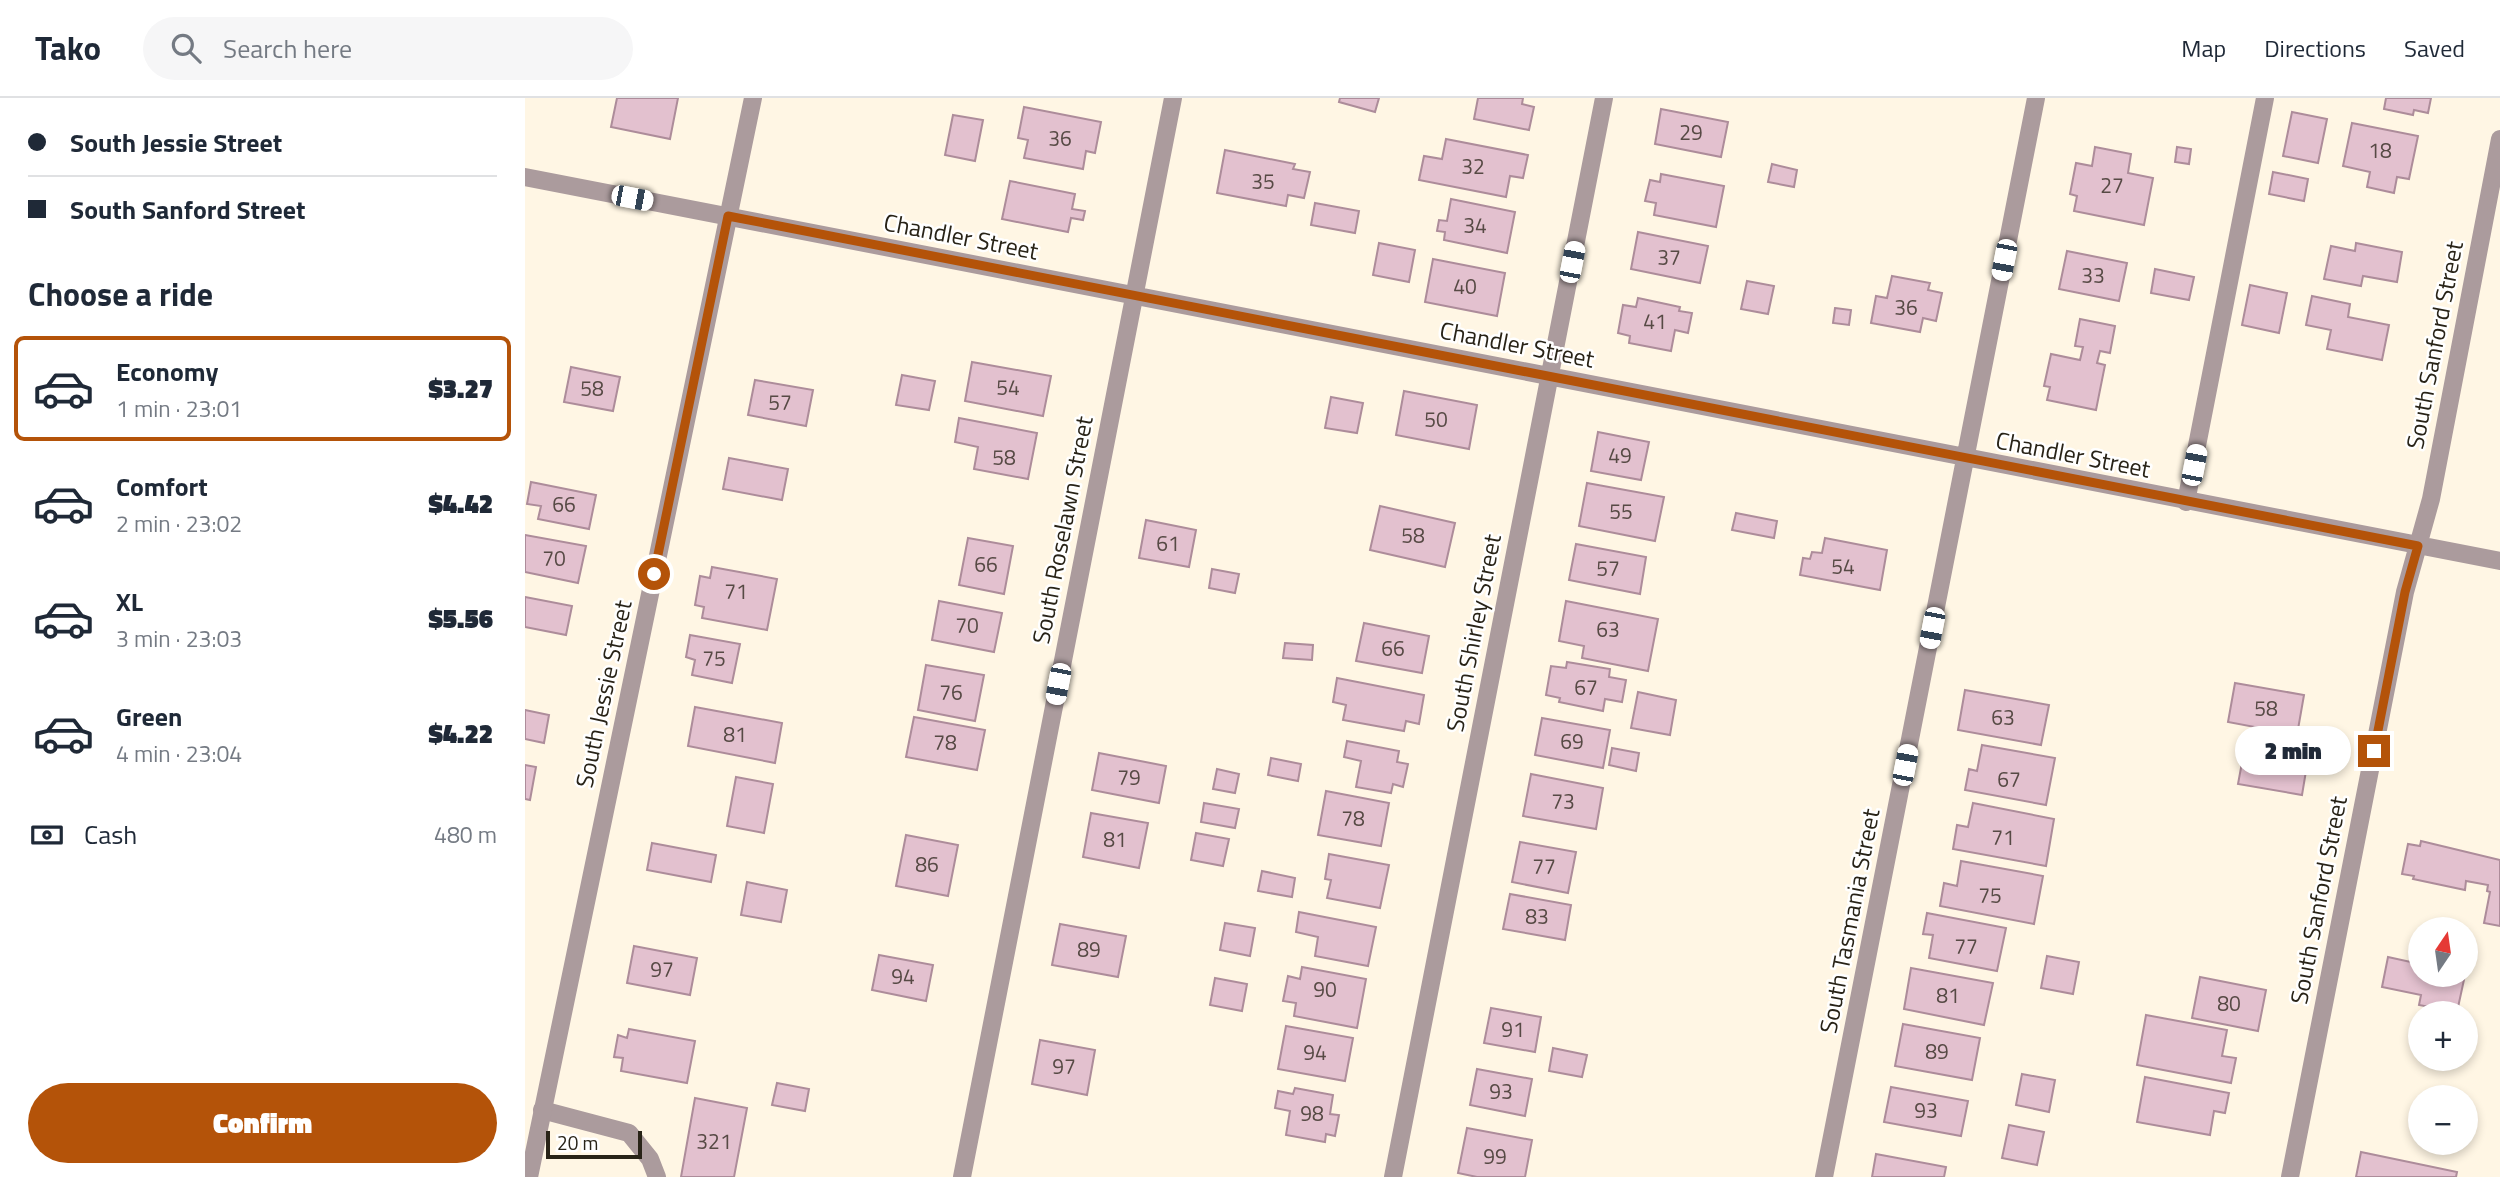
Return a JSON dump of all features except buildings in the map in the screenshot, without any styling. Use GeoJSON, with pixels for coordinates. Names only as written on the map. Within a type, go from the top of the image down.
{"type":"FeatureCollection","features":[{"type":"Feature","properties":{"kind":"street","name":"South Jessie Street"},"geometry":{"type":"LineString","coordinates":[[529,1177],[753,98]]}},
{"type":"Feature","properties":{"kind":"street","name":"South Roselawn Street"},"geometry":{"type":"LineString","coordinates":[[962,1177],[1173,98]]}},
{"type":"Feature","properties":{"kind":"street","name":"South Shirley Street"},"geometry":{"type":"LineString","coordinates":[[1393,1177],[1604,98]]}},
{"type":"Feature","properties":{"kind":"street","name":"South Tasmania Street"},"geometry":{"type":"LineString","coordinates":[[1825,1177],[2036,98]]}},
{"type":"Feature","properties":{"kind":"street"},"geometry":{"type":"LineString","coordinates":[[2186,502],[2265,98]]}},
{"type":"Feature","properties":{"kind":"street","name":"South Sanford Street"},"geometry":{"type":"LineString","coordinates":[[2290,1177],[2403,605],[2431,499],[2500,139]]}},
{"type":"Feature","properties":{"kind":"street","name":"Chandler Street"},"geometry":{"type":"LineString","coordinates":[[525,177],[2500,561]]}},
{"type":"Feature","properties":{"kind":"street"},"geometry":{"type":"LineString","coordinates":[[543,1110],[629,1133],[650,1159],[657,1177]]}},
{"type":"Feature","properties":{"kind":"route"},"geometry":{"type":"LineString","coordinates":[[654,574],[728,216],[2418,546],[2405,592],[2374,751]]}}]}
